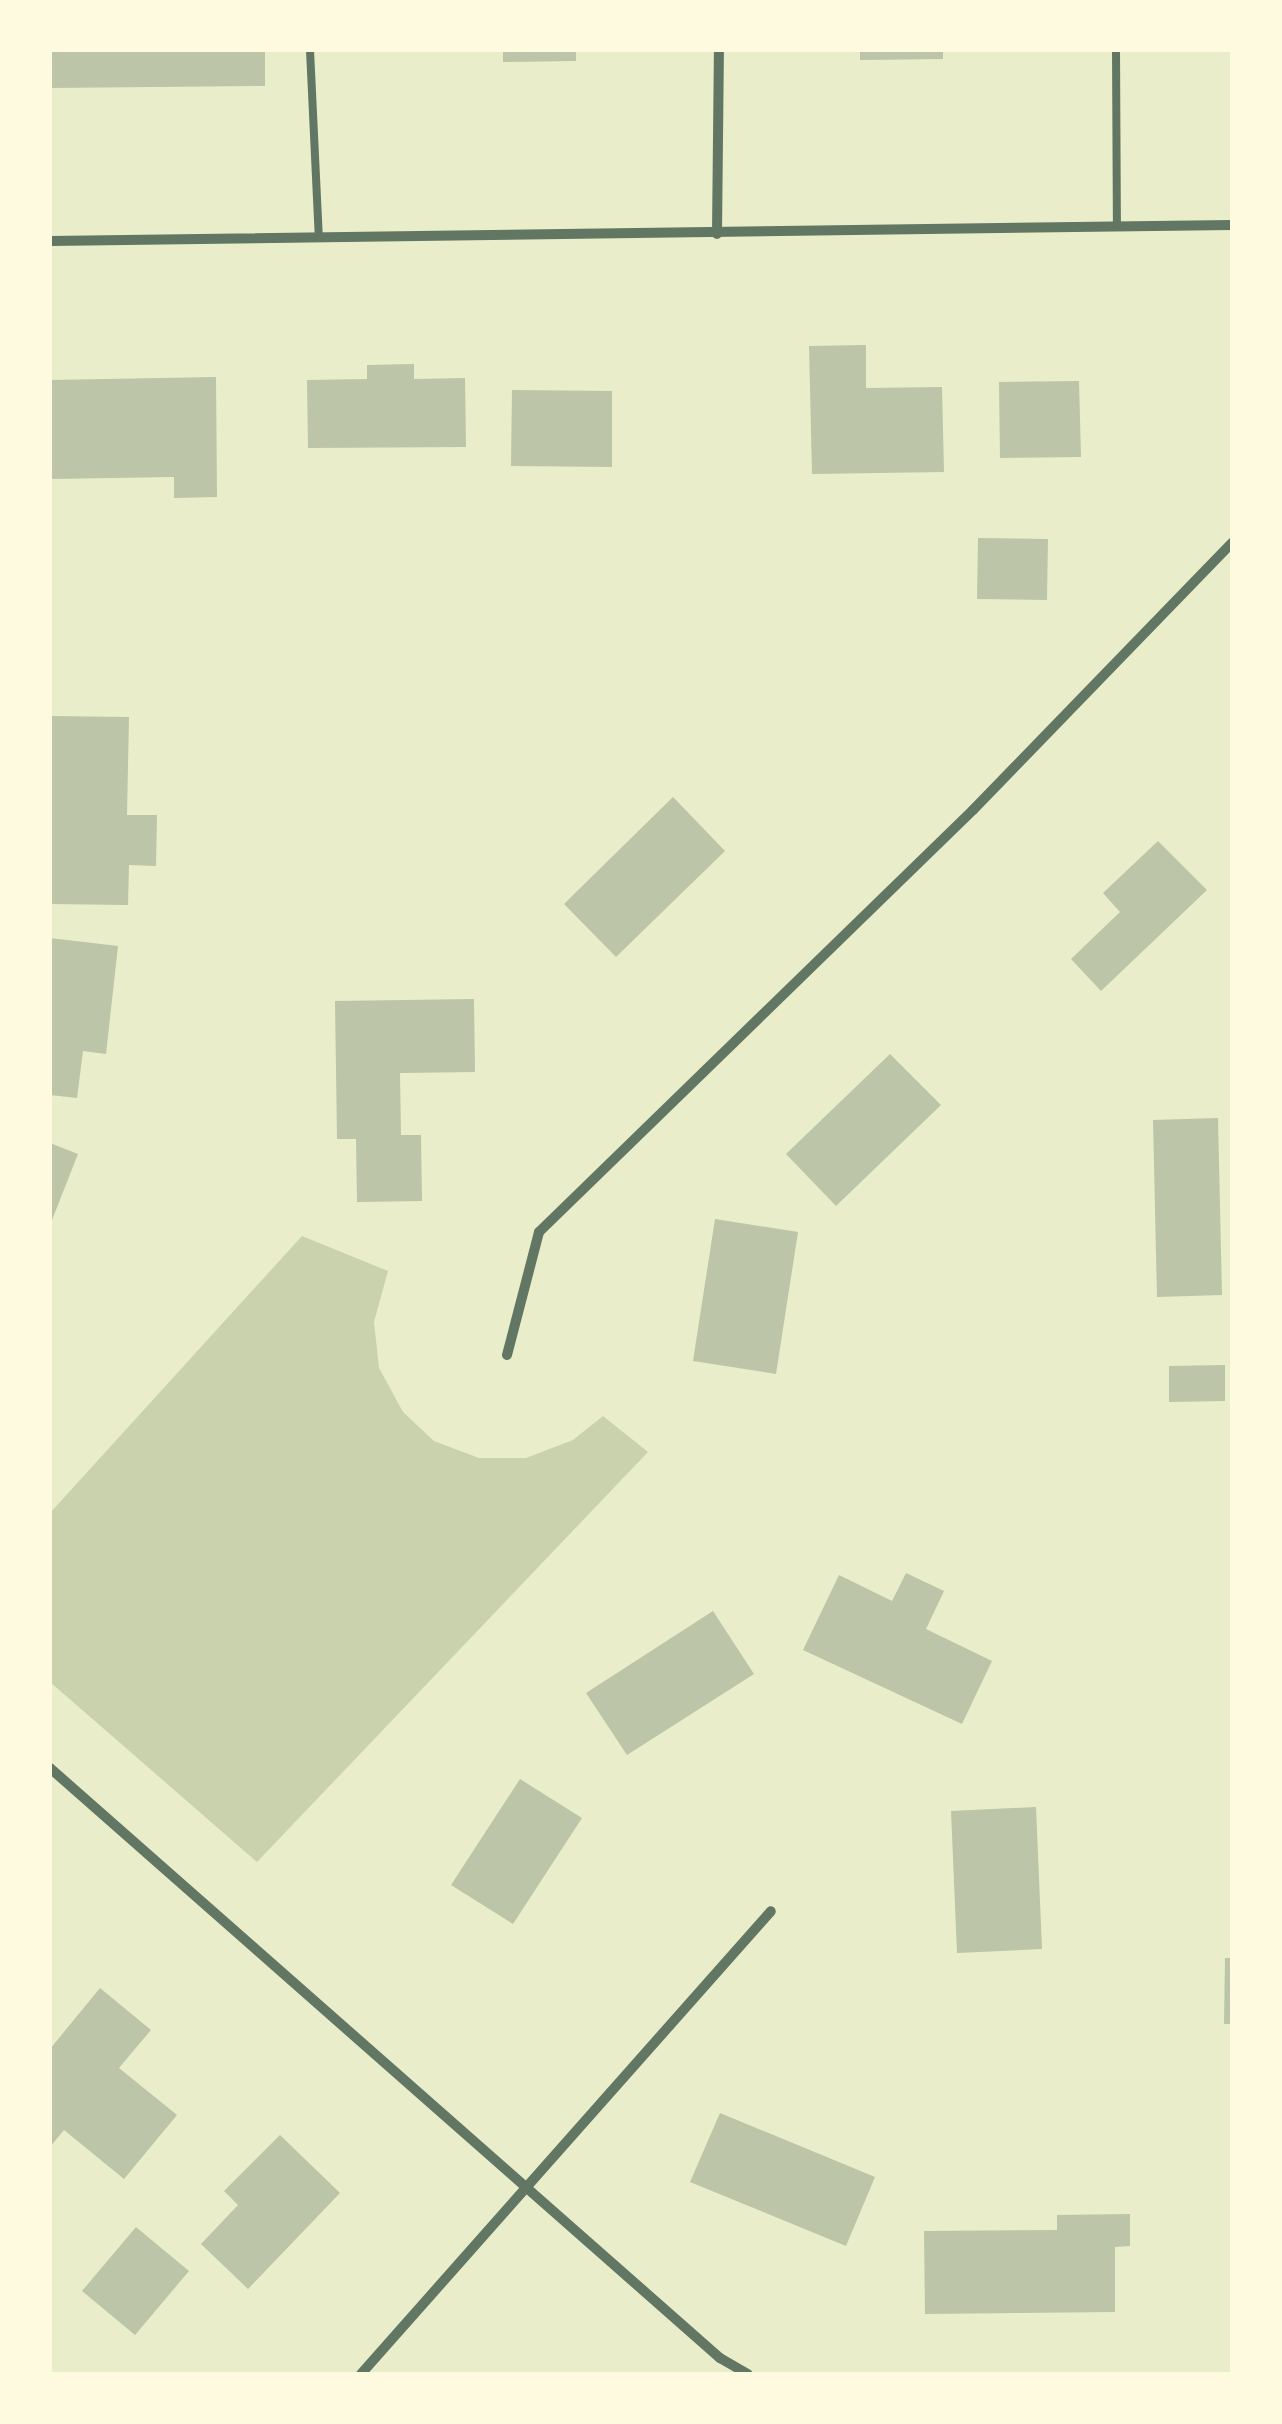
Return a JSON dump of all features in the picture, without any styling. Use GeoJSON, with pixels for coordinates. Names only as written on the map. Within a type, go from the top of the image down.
{"type":"FeatureCollection","features":[{"type":"Feature","properties":{"kind":"street"},"geometry":{"type":"LineString","coordinates":[[717,234],[719,50]]}},
{"type":"Feature","properties":{"kind":"street"},"geometry":{"type":"LineString","coordinates":[[50,241],[1232,225]]}},
{"type":"Feature","properties":{"kind":"street"},"geometry":{"type":"LineString","coordinates":[[507,1355],[539,1232],[973,810],[1232,543]]}},
{"type":"Feature","properties":{"kind":"street"},"geometry":{"type":"LineString","coordinates":[[50,1768],[720,2358],[748,2374]]}},
{"type":"Feature","properties":{"kind":"street"},"geometry":{"type":"LineString","coordinates":[[361,2374],[772,1911]]}},
{"type":"Feature","properties":{"kind":"lane"},"geometry":{"type":"LineString","coordinates":[[310,50],[319,238]]}},
{"type":"Feature","properties":{"kind":"lane"},"geometry":{"type":"LineString","coordinates":[[1116,50],[1117,227]]}},
{"type":"Feature","properties":{"kind":"green space"},"geometry":{"type":"Polygon","coordinates":[[[302,1236],[388,1271],[374,1322],[379,1368],[403,1412],[434,1441],[479,1458],[526,1458],[573,1440],[603,1416],[648,1452],[257,1862],[50,1682],[50,1513],[302,1236]]]}},
{"type":"Feature","properties":{"kind":"building"},"geometry":{"type":"Polygon","coordinates":[[[50,50],[265,50],[265,86],[50,88],[50,50]]]}},
{"type":"Feature","properties":{"kind":"building"},"geometry":{"type":"Polygon","coordinates":[[[503,50],[576,50],[576,61],[503,62],[503,50]]]}},
{"type":"Feature","properties":{"kind":"building"},"geometry":{"type":"Polygon","coordinates":[[[860,50],[943,50],[943,59],[860,60],[860,50]]]}},
{"type":"Feature","properties":{"kind":"building"},"geometry":{"type":"Polygon","coordinates":[[[866,345],[866,388],[942,387],[944,472],[812,474],[809,346],[866,345]]]}},
{"type":"Feature","properties":{"kind":"building"},"geometry":{"type":"Polygon","coordinates":[[[414,364],[414,379],[465,378],[466,447],[308,448],[307,380],[367,379],[367,365],[414,364]]]}},
{"type":"Feature","properties":{"kind":"building"},"geometry":{"type":"Polygon","coordinates":[[[216,377],[217,497],[174,498],[174,477],[50,479],[50,380],[216,377]]]}},
{"type":"Feature","properties":{"kind":"building"},"geometry":{"type":"Polygon","coordinates":[[[1079,381],[1081,457],[1000,458],[999,382],[1079,381]]]}},
{"type":"Feature","properties":{"kind":"building"},"geometry":{"type":"Polygon","coordinates":[[[512,390],[612,391],[612,467],[511,466],[512,390]]]}},
{"type":"Feature","properties":{"kind":"building"},"geometry":{"type":"Polygon","coordinates":[[[978,538],[1048,539],[1047,600],[977,599],[978,538]]]}},
{"type":"Feature","properties":{"kind":"building"},"geometry":{"type":"Polygon","coordinates":[[[50,716],[129,717],[127,815],[157,815],[156,866],[129,865],[128,905],[50,904],[50,716]]]}},
{"type":"Feature","properties":{"kind":"building"},"geometry":{"type":"Polygon","coordinates":[[[673,797],[725,851],[616,957],[564,904],[673,797]]]}},
{"type":"Feature","properties":{"kind":"building"},"geometry":{"type":"Polygon","coordinates":[[[1158,841],[1207,890],[1101,991],[1071,959],[1120,912],[1103,893],[1158,841]]]}},
{"type":"Feature","properties":{"kind":"building"},"geometry":{"type":"Polygon","coordinates":[[[50,938],[118,946],[106,1054],[83,1051],[77,1098],[50,1095],[50,938]]]}},
{"type":"Feature","properties":{"kind":"building"},"geometry":{"type":"Polygon","coordinates":[[[474,999],[475,1072],[400,1073],[401,1135],[421,1135],[422,1201],[357,1202],[356,1139],[337,1139],[335,1001],[474,999]]]}},
{"type":"Feature","properties":{"kind":"building"},"geometry":{"type":"Polygon","coordinates":[[[890,1054],[941,1105],[836,1206],[786,1154],[890,1054]]]}},
{"type":"Feature","properties":{"kind":"building"},"geometry":{"type":"Polygon","coordinates":[[[1218,1118],[1222,1295],[1157,1297],[1153,1120],[1218,1118]]]}},
{"type":"Feature","properties":{"kind":"building"},"geometry":{"type":"Polygon","coordinates":[[[50,1143],[78,1154],[50,1225],[50,1143]]]}},
{"type":"Feature","properties":{"kind":"building"},"geometry":{"type":"Polygon","coordinates":[[[715,1219],[798,1232],[776,1374],[693,1361],[715,1219]]]}},
{"type":"Feature","properties":{"kind":"building"},"geometry":{"type":"Polygon","coordinates":[[[1225,1365],[1225,1401],[1169,1402],[1169,1366],[1225,1365]]]}},
{"type":"Feature","properties":{"kind":"building"},"geometry":{"type":"Polygon","coordinates":[[[906,1573],[944,1591],[926,1629],[992,1661],[962,1724],[803,1650],[839,1575],[892,1601],[906,1573]]]}},
{"type":"Feature","properties":{"kind":"building"},"geometry":{"type":"Polygon","coordinates":[[[713,1611],[754,1674],[627,1755],[586,1693],[713,1611]]]}},
{"type":"Feature","properties":{"kind":"building"},"geometry":{"type":"Polygon","coordinates":[[[520,1779],[582,1818],[513,1924],[451,1885],[520,1779]]]}},
{"type":"Feature","properties":{"kind":"building"},"geometry":{"type":"Polygon","coordinates":[[[1036,1807],[1042,1949],[957,1953],[951,1811],[1036,1807]]]}},
{"type":"Feature","properties":{"kind":"building"},"geometry":{"type":"Polygon","coordinates":[[[1225,1958],[1232,1958],[1232,2024],[1224,2024],[1225,1958]]]}},
{"type":"Feature","properties":{"kind":"building"},"geometry":{"type":"Polygon","coordinates":[[[100,1988],[151,2030],[119,2068],[177,2115],[124,2179],[64,2130],[50,2147],[50,2049],[100,1988]]]}},
{"type":"Feature","properties":{"kind":"building"},"geometry":{"type":"Polygon","coordinates":[[[720,2113],[875,2177],[846,2246],[690,2182],[720,2113]]]}},
{"type":"Feature","properties":{"kind":"building"},"geometry":{"type":"Polygon","coordinates":[[[280,2135],[340,2193],[248,2289],[201,2244],[238,2205],[224,2191],[280,2135]]]}},
{"type":"Feature","properties":{"kind":"building"},"geometry":{"type":"Polygon","coordinates":[[[1130,2214],[1130,2246],[1115,2247],[1115,2312],[925,2314],[924,2231],[1057,2230],[1057,2215],[1130,2214]]]}},
{"type":"Feature","properties":{"kind":"building"},"geometry":{"type":"Polygon","coordinates":[[[136,2227],[189,2271],[135,2335],[82,2291],[136,2227]]]}}]}
